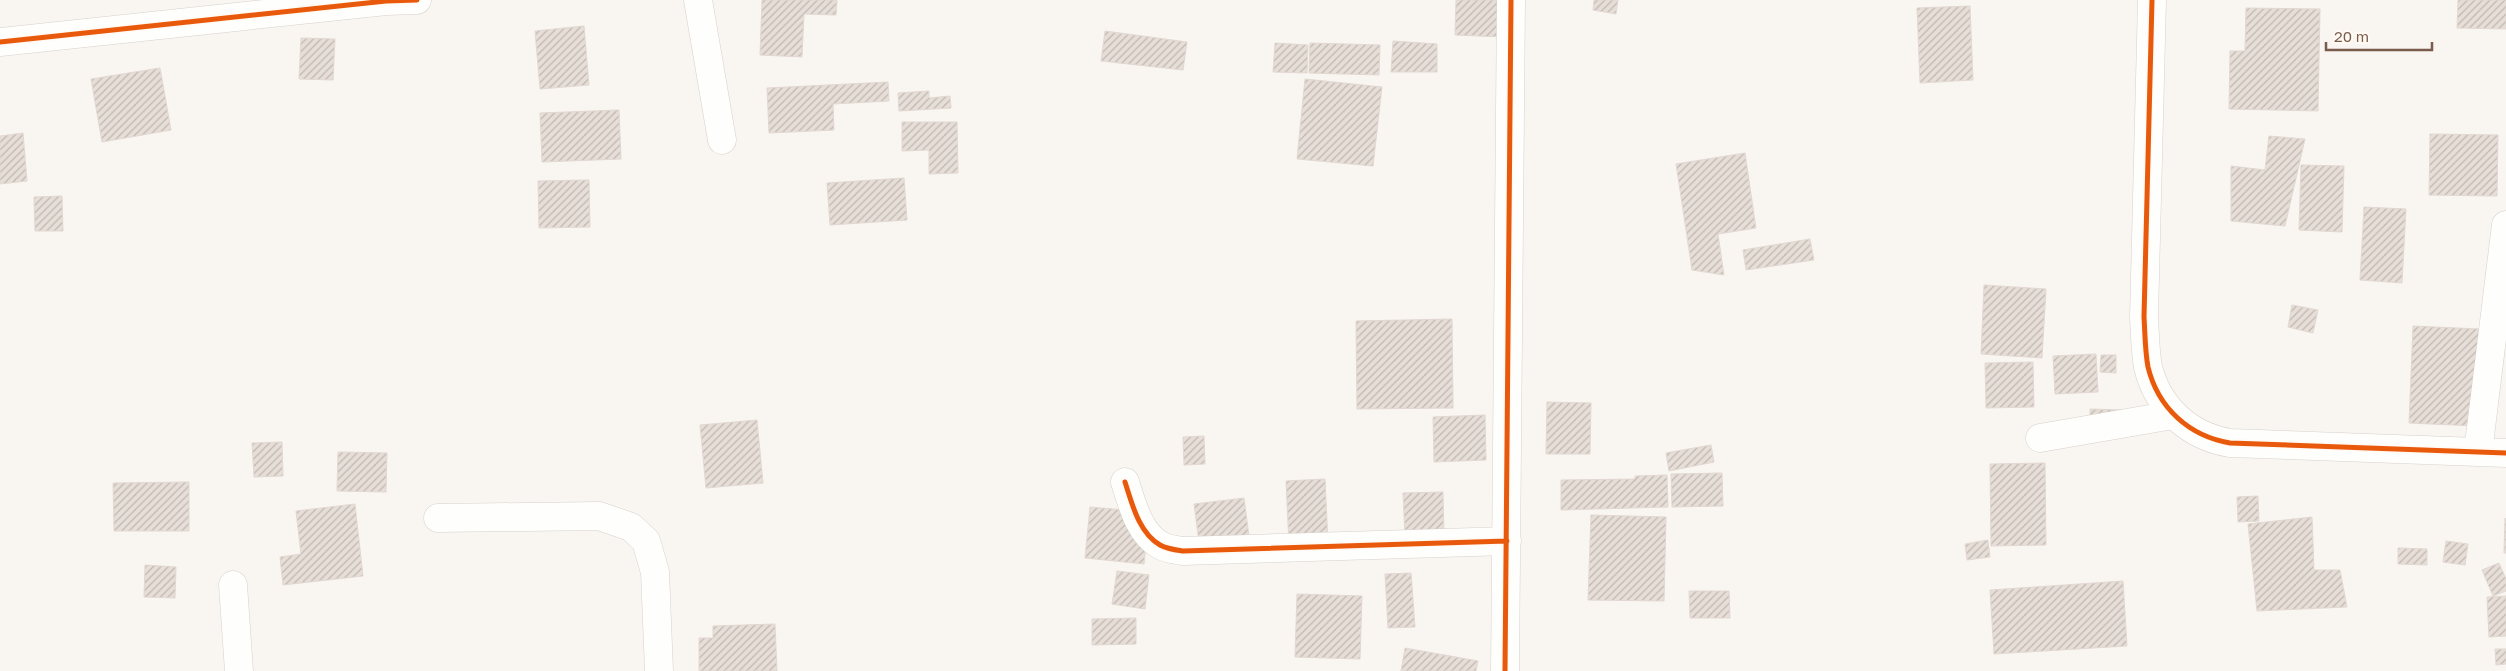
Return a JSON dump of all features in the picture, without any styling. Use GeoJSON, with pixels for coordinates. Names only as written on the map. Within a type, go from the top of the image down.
{"type":"FeatureCollection","features":[{"type":"Feature","properties":{"kind":"street"},"geometry":{"type":"LineString","coordinates":[[0,42],[376,2],[418,0]]}},
{"type":"Feature","properties":{"kind":"street"},"geometry":{"type":"LineString","coordinates":[[698,0],[722,140]]}},
{"type":"Feature","properties":{"kind":"street"},"geometry":{"type":"LineString","coordinates":[[1505,671],[1511,0]]}},
{"type":"Feature","properties":{"kind":"street"},"geometry":{"type":"LineString","coordinates":[[2152,0],[2144,316],[2148,366],[2160,398],[2174,415],[2193,432],[2213,440],[2230,443],[2506,453]]}},
{"type":"Feature","properties":{"kind":"street"},"geometry":{"type":"LineString","coordinates":[[2478,452],[2506,225]]}},
{"type":"Feature","properties":{"kind":"street"},"geometry":{"type":"LineString","coordinates":[[2040,438],[2174,415]]}},
{"type":"Feature","properties":{"kind":"street"},"geometry":{"type":"LineString","coordinates":[[1125,482],[1136,514],[1148,536],[1161,546],[1183,551],[1507,541]]}},
{"type":"Feature","properties":{"kind":"street"},"geometry":{"type":"LineString","coordinates":[[438,518],[599,516],[631,527],[646,541],[655,572],[659,671]]}},
{"type":"Feature","properties":{"kind":"street"},"geometry":{"type":"LineString","coordinates":[[233,585],[239,671]]}},
{"type":"Feature","properties":{"kind":"building"},"geometry":{"type":"Polygon","coordinates":[[[762,0],[837,0],[836,15],[804,14],[802,57],[760,55],[762,0]]]}},
{"type":"Feature","properties":{"kind":"building"},"geometry":{"type":"Polygon","coordinates":[[[1456,0],[1504,0],[1503,37],[1455,35],[1456,0]]]}},
{"type":"Feature","properties":{"kind":"building"},"geometry":{"type":"Polygon","coordinates":[[[1594,0],[1618,0],[1616,14],[1593,10],[1594,0]]]}},
{"type":"Feature","properties":{"kind":"building"},"geometry":{"type":"Polygon","coordinates":[[[2458,0],[2506,0],[2506,29],[2457,28],[2458,0]]]}},
{"type":"Feature","properties":{"kind":"building"},"geometry":{"type":"Polygon","coordinates":[[[1970,6],[1973,80],[1920,83],[1917,8],[1970,6]]]}},
{"type":"Feature","properties":{"kind":"building"},"geometry":{"type":"Polygon","coordinates":[[[2246,8],[2320,9],[2318,111],[2229,109],[2230,51],[2245,51],[2246,8]]]}},
{"type":"Feature","properties":{"kind":"building"},"geometry":{"type":"Polygon","coordinates":[[[584,26],[589,85],[540,89],[535,31],[584,26]]]}},
{"type":"Feature","properties":{"kind":"building"},"geometry":{"type":"Polygon","coordinates":[[[1105,31],[1187,42],[1183,70],[1101,61],[1105,31]]]}},
{"type":"Feature","properties":{"kind":"building"},"geometry":{"type":"Polygon","coordinates":[[[301,38],[335,39],[333,80],[299,79],[301,38]]]}},
{"type":"Feature","properties":{"kind":"building"},"geometry":{"type":"Polygon","coordinates":[[[1393,41],[1437,44],[1437,72],[1391,72],[1393,41]]]}},
{"type":"Feature","properties":{"kind":"building"},"geometry":{"type":"Polygon","coordinates":[[[1275,43],[1308,45],[1307,73],[1273,72],[1275,43]]]}},
{"type":"Feature","properties":{"kind":"building"},"geometry":{"type":"Polygon","coordinates":[[[1310,43],[1380,45],[1379,75],[1309,73],[1310,43]]]}},
{"type":"Feature","properties":{"kind":"building"},"geometry":{"type":"Polygon","coordinates":[[[160,68],[171,130],[102,142],[91,79],[160,68]]]}},
{"type":"Feature","properties":{"kind":"building"},"geometry":{"type":"Polygon","coordinates":[[[1305,79],[1382,87],[1373,166],[1297,159],[1305,79]]]}},
{"type":"Feature","properties":{"kind":"building"},"geometry":{"type":"Polygon","coordinates":[[[888,82],[889,101],[833,104],[834,130],[769,133],[767,88],[888,82]]]}},
{"type":"Feature","properties":{"kind":"building"},"geometry":{"type":"Polygon","coordinates":[[[929,91],[929,98],[950,96],[951,108],[899,111],[898,93],[929,91]]]}},
{"type":"Feature","properties":{"kind":"building"},"geometry":{"type":"Polygon","coordinates":[[[619,110],[621,159],[542,162],[540,113],[619,110]]]}},
{"type":"Feature","properties":{"kind":"building"},"geometry":{"type":"Polygon","coordinates":[[[902,122],[957,122],[958,173],[929,174],[929,150],[902,151],[902,122]]]}},
{"type":"Feature","properties":{"kind":"building"},"geometry":{"type":"Polygon","coordinates":[[[23,133],[27,181],[0,184],[0,136],[23,133]]]}},
{"type":"Feature","properties":{"kind":"building"},"geometry":{"type":"Polygon","coordinates":[[[2430,134],[2498,135],[2497,196],[2429,195],[2430,134]]]}},
{"type":"Feature","properties":{"kind":"building"},"geometry":{"type":"Polygon","coordinates":[[[2269,136],[2305,139],[2285,226],[2231,221],[2231,166],[2265,170],[2269,136]]]}},
{"type":"Feature","properties":{"kind":"building"},"geometry":{"type":"Polygon","coordinates":[[[1745,153],[1756,228],[1718,234],[1724,275],[1692,270],[1676,164],[1745,153]]]}},
{"type":"Feature","properties":{"kind":"building"},"geometry":{"type":"Polygon","coordinates":[[[2301,165],[2344,166],[2342,232],[2299,230],[2301,165]]]}},
{"type":"Feature","properties":{"kind":"building"},"geometry":{"type":"Polygon","coordinates":[[[904,178],[907,220],[830,225],[827,183],[904,178]]]}},
{"type":"Feature","properties":{"kind":"building"},"geometry":{"type":"Polygon","coordinates":[[[589,180],[590,227],[539,228],[538,181],[589,180]]]}},
{"type":"Feature","properties":{"kind":"building"},"geometry":{"type":"Polygon","coordinates":[[[62,196],[63,231],[35,231],[34,197],[62,196]]]}},
{"type":"Feature","properties":{"kind":"building"},"geometry":{"type":"Polygon","coordinates":[[[2364,207],[2406,209],[2402,283],[2360,280],[2364,207]]]}},
{"type":"Feature","properties":{"kind":"building"},"geometry":{"type":"Polygon","coordinates":[[[1810,239],[1814,260],[1746,270],[1743,250],[1810,239]]]}},
{"type":"Feature","properties":{"kind":"building"},"geometry":{"type":"Polygon","coordinates":[[[1984,285],[2046,289],[2042,358],[1981,354],[1984,285]]]}},
{"type":"Feature","properties":{"kind":"building"},"geometry":{"type":"Polygon","coordinates":[[[2292,305],[2318,310],[2313,333],[2288,327],[2292,305]]]}},
{"type":"Feature","properties":{"kind":"building"},"geometry":{"type":"Polygon","coordinates":[[[1452,319],[1453,408],[1357,409],[1356,321],[1452,319]]]}},
{"type":"Feature","properties":{"kind":"building"},"geometry":{"type":"Polygon","coordinates":[[[2413,326],[2479,329],[2475,426],[2409,423],[2413,326]]]}},
{"type":"Feature","properties":{"kind":"building"},"geometry":{"type":"Polygon","coordinates":[[[2096,354],[2098,392],[2055,394],[2053,356],[2096,354]]]}},
{"type":"Feature","properties":{"kind":"building"},"geometry":{"type":"Polygon","coordinates":[[[2101,355],[2116,355],[2116,373],[2100,372],[2101,355]]]}},
{"type":"Feature","properties":{"kind":"building"},"geometry":{"type":"Polygon","coordinates":[[[2033,362],[2034,407],[1986,408],[1985,363],[2033,362]]]}},
{"type":"Feature","properties":{"kind":"building"},"geometry":{"type":"Polygon","coordinates":[[[1547,402],[1591,403],[1590,454],[1546,454],[1547,402]]]}},
{"type":"Feature","properties":{"kind":"building"},"geometry":{"type":"Polygon","coordinates":[[[2090,409],[2121,410],[2120,427],[2090,426],[2090,409]]]}},
{"type":"Feature","properties":{"kind":"building"},"geometry":{"type":"Polygon","coordinates":[[[1485,415],[1486,460],[1434,462],[1433,417],[1485,415]]]}},
{"type":"Feature","properties":{"kind":"building"},"geometry":{"type":"Polygon","coordinates":[[[757,420],[763,483],[706,488],[700,425],[757,420]]]}},
{"type":"Feature","properties":{"kind":"building"},"geometry":{"type":"Polygon","coordinates":[[[1204,436],[1205,464],[1184,465],[1183,437],[1204,436]]]}},
{"type":"Feature","properties":{"kind":"building"},"geometry":{"type":"Polygon","coordinates":[[[282,442],[283,476],[254,477],[252,443],[282,442]]]}},
{"type":"Feature","properties":{"kind":"building"},"geometry":{"type":"Polygon","coordinates":[[[1711,445],[1714,462],[1669,471],[1666,453],[1711,445]]]}},
{"type":"Feature","properties":{"kind":"building"},"geometry":{"type":"Polygon","coordinates":[[[338,452],[387,453],[386,492],[337,491],[338,452]]]}},
{"type":"Feature","properties":{"kind":"building"},"geometry":{"type":"Polygon","coordinates":[[[2045,463],[2046,545],[1991,546],[1990,464],[2045,463]]]}},
{"type":"Feature","properties":{"kind":"building"},"geometry":{"type":"Polygon","coordinates":[[[1722,473],[1723,506],[1672,507],[1671,474],[1722,473]]]}},
{"type":"Feature","properties":{"kind":"building"},"geometry":{"type":"Polygon","coordinates":[[[1667,475],[1668,507],[1561,510],[1561,480],[1635,479],[1635,476],[1667,475]]]}},
{"type":"Feature","properties":{"kind":"building"},"geometry":{"type":"Polygon","coordinates":[[[1325,479],[1328,542],[1289,544],[1286,481],[1325,479]]]}},
{"type":"Feature","properties":{"kind":"building"},"geometry":{"type":"Polygon","coordinates":[[[189,482],[189,531],[114,531],[113,483],[189,482]]]}},
{"type":"Feature","properties":{"kind":"building"},"geometry":{"type":"Polygon","coordinates":[[[1443,492],[1444,536],[1405,537],[1403,493],[1443,492]]]}},
{"type":"Feature","properties":{"kind":"building"},"geometry":{"type":"Polygon","coordinates":[[[2258,496],[2259,521],[2238,522],[2237,497],[2258,496]]]}},
{"type":"Feature","properties":{"kind":"building"},"geometry":{"type":"Polygon","coordinates":[[[1244,498],[1250,544],[1200,550],[1194,504],[1244,498]]]}},
{"type":"Feature","properties":{"kind":"building"},"geometry":{"type":"Polygon","coordinates":[[[355,504],[363,576],[283,585],[280,557],[301,554],[296,511],[355,504]]]}},
{"type":"Feature","properties":{"kind":"building"},"geometry":{"type":"Polygon","coordinates":[[[1090,507],[1149,512],[1144,564],[1085,558],[1090,507]]]}},
{"type":"Feature","properties":{"kind":"building"},"geometry":{"type":"Polygon","coordinates":[[[1591,515],[1666,517],[1664,601],[1588,600],[1591,515]]]}},
{"type":"Feature","properties":{"kind":"building"},"geometry":{"type":"Polygon","coordinates":[[[2312,517],[2314,570],[2340,570],[2347,607],[2257,611],[2248,524],[2312,517]]]}},
{"type":"Feature","properties":{"kind":"building"},"geometry":{"type":"Polygon","coordinates":[[[2505,518],[2506,553],[2504,553],[2505,518]]]}},
{"type":"Feature","properties":{"kind":"building"},"geometry":{"type":"Polygon","coordinates":[[[1988,540],[1990,557],[1967,560],[1965,544],[1988,540]]]}},
{"type":"Feature","properties":{"kind":"building"},"geometry":{"type":"Polygon","coordinates":[[[2446,541],[2468,544],[2465,565],[2443,562],[2446,541]]]}},
{"type":"Feature","properties":{"kind":"building"},"geometry":{"type":"Polygon","coordinates":[[[2398,548],[2427,549],[2427,565],[2398,564],[2398,548]]]}},
{"type":"Feature","properties":{"kind":"building"},"geometry":{"type":"Polygon","coordinates":[[[2499,563],[2506,579],[2506,591],[2493,596],[2482,570],[2499,563]]]}},
{"type":"Feature","properties":{"kind":"building"},"geometry":{"type":"Polygon","coordinates":[[[145,565],[176,567],[175,598],[144,597],[145,565]]]}},
{"type":"Feature","properties":{"kind":"building"},"geometry":{"type":"Polygon","coordinates":[[[1117,571],[1149,575],[1145,609],[1112,604],[1117,571]]]}},
{"type":"Feature","properties":{"kind":"building"},"geometry":{"type":"Polygon","coordinates":[[[1411,573],[1415,627],[1388,628],[1385,574],[1411,573]]]}},
{"type":"Feature","properties":{"kind":"building"},"geometry":{"type":"Polygon","coordinates":[[[2123,581],[2127,646],[1994,654],[1990,590],[2123,581]]]}},
{"type":"Feature","properties":{"kind":"building"},"geometry":{"type":"Polygon","coordinates":[[[1689,591],[1729,591],[1730,618],[1690,618],[1689,591]]]}},
{"type":"Feature","properties":{"kind":"building"},"geometry":{"type":"Polygon","coordinates":[[[1297,594],[1362,596],[1360,659],[1295,657],[1297,594]]]}},
{"type":"Feature","properties":{"kind":"building"},"geometry":{"type":"Polygon","coordinates":[[[2506,596],[2506,636],[2489,637],[2487,597],[2506,596]]]}},
{"type":"Feature","properties":{"kind":"building"},"geometry":{"type":"Polygon","coordinates":[[[1136,618],[1136,644],[1092,645],[1092,619],[1136,618]]]}},
{"type":"Feature","properties":{"kind":"building"},"geometry":{"type":"Polygon","coordinates":[[[775,624],[777,671],[699,671],[699,638],[713,638],[713,626],[775,624]]]}},
{"type":"Feature","properties":{"kind":"building"},"geometry":{"type":"Polygon","coordinates":[[[1405,648],[1478,661],[1476,671],[1401,671],[1405,648]]]}},
{"type":"Feature","properties":{"kind":"building"},"geometry":{"type":"Polygon","coordinates":[[[2495,649],[2506,649],[2506,664],[2496,665],[2495,649]]]}},
{"type":"Feature","properties":{"kind":"cycle path"},"geometry":{"type":"LineString","coordinates":[[0,42],[386,1],[417,0]]}},
{"type":"Feature","properties":{"kind":"cycle path"},"geometry":{"type":"LineString","coordinates":[[1505,671],[1511,0]]}},
{"type":"Feature","properties":{"kind":"cycle path"},"geometry":{"type":"LineString","coordinates":[[2152,0],[2144,317],[2148,367],[2159,395],[2168,407],[2177,418],[2201,434],[2230,443],[2506,453]]}},
{"type":"Feature","properties":{"kind":"cycle path"},"geometry":{"type":"LineString","coordinates":[[1125,482],[1137,517],[1147,533],[1160,545],[1183,551],[1507,541]]}}]}
